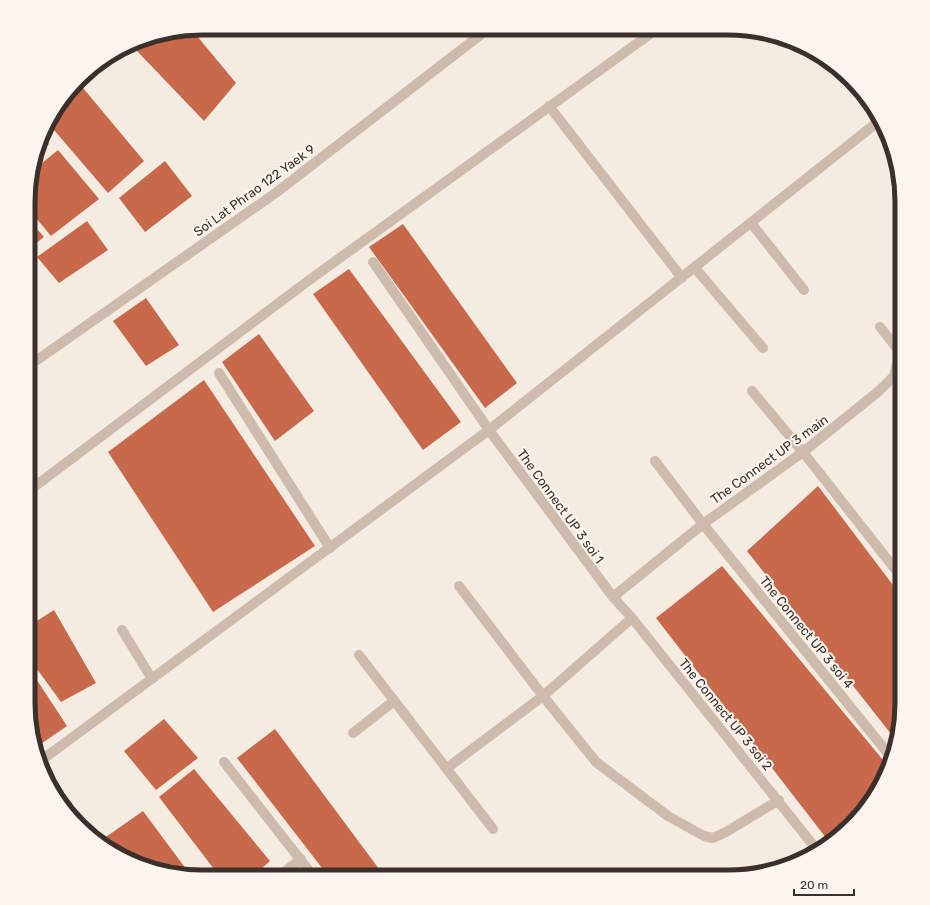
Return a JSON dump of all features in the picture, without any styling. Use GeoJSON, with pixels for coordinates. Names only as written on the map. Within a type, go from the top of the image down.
{"type":"FeatureCollection","features":[{"type":"Feature","properties":{"kind":"street","name":"Soi Lat Phrao 122 Yaek 9"},"geometry":{"type":"LineString","coordinates":[[35,361],[277,192],[480,35]]}},
{"type":"Feature","properties":{"kind":"street"},"geometry":{"type":"LineString","coordinates":[[35,486],[308,281],[649,35]]}},
{"type":"Feature","properties":{"kind":"street"},"geometry":{"type":"LineString","coordinates":[[550,106],[682,278]]}},
{"type":"Feature","properties":{"kind":"street"},"geometry":{"type":"LineString","coordinates":[[44,758],[489,430],[876,124]]}},
{"type":"Feature","properties":{"kind":"street"},"geometry":{"type":"LineString","coordinates":[[751,223],[804,290]]}},
{"type":"Feature","properties":{"kind":"street","name":"The Connect UP 3 soi 1"},"geometry":{"type":"LineString","coordinates":[[373,262],[489,430],[613,597]]}},
{"type":"Feature","properties":{"kind":"street"},"geometry":{"type":"LineString","coordinates":[[695,268],[763,348]]}},
{"type":"Feature","properties":{"kind":"street","name":"The Connect UP 3 main"},"geometry":{"type":"LineString","coordinates":[[880,327],[895,346]]}},
{"type":"Feature","properties":{"kind":"street","name":"The Connect UP 3 main"},"geometry":{"type":"LineString","coordinates":[[613,597],[703,524],[803,452],[879,391],[894,376],[895,372]]}},
{"type":"Feature","properties":{"kind":"street"},"geometry":{"type":"LineString","coordinates":[[219,373],[330,548]]}},
{"type":"Feature","properties":{"kind":"street"},"geometry":{"type":"LineString","coordinates":[[752,391],[803,452],[895,569]]}},
{"type":"Feature","properties":{"kind":"street","name":"The Connect UP 3 soi 4"},"geometry":{"type":"LineString","coordinates":[[655,461],[703,524],[887,753]]}},
{"type":"Feature","properties":{"kind":"street"},"geometry":{"type":"LineString","coordinates":[[459,586],[543,696],[596,762],[668,816],[704,836],[713,838],[726,832],[779,800]]}},
{"type":"Feature","properties":{"kind":"street","name":"The Connect UP 3 soi 2"},"geometry":{"type":"LineString","coordinates":[[613,597],[632,618],[779,800],[814,846]]}},
{"type":"Feature","properties":{"kind":"street"},"geometry":{"type":"LineString","coordinates":[[447,768],[543,696],[632,618]]}},
{"type":"Feature","properties":{"kind":"street"},"geometry":{"type":"LineString","coordinates":[[122,630],[152,679]]}},
{"type":"Feature","properties":{"kind":"street"},"geometry":{"type":"LineString","coordinates":[[359,655],[493,829]]}},
{"type":"Feature","properties":{"kind":"street"},"geometry":{"type":"LineString","coordinates":[[353,733],[394,701]]}},
{"type":"Feature","properties":{"kind":"street"},"geometry":{"type":"LineString","coordinates":[[224,762],[309,870]]}},
{"type":"Feature","properties":{"kind":"street"},"geometry":{"type":"LineString","coordinates":[[287,870],[301,859]]}},
{"type":"Feature","properties":{"kind":"building"},"geometry":{"type":"Polygon","coordinates":[[[196,35],[236,83],[204,121],[137,51],[143,46],[169,38],[196,35]]]}},
{"type":"Feature","properties":{"kind":"building"},"geometry":{"type":"Polygon","coordinates":[[[82,86],[144,161],[108,193],[52,128],[63,109],[82,86]]]}},
{"type":"Feature","properties":{"kind":"building"},"geometry":{"type":"Polygon","coordinates":[[[47,141],[49,144],[44,148],[47,141]]]}},
{"type":"Feature","properties":{"kind":"building"},"geometry":{"type":"Polygon","coordinates":[[[58,150],[99,199],[51,236],[35,217],[35,191],[39,165],[58,150]]]}},
{"type":"Feature","properties":{"kind":"building"},"geometry":{"type":"Polygon","coordinates":[[[165,161],[192,196],[145,232],[119,198],[165,161]]]}},
{"type":"Feature","properties":{"kind":"building"},"geometry":{"type":"Polygon","coordinates":[[[87,221],[108,250],[59,283],[37,257],[87,221]]]}},
{"type":"Feature","properties":{"kind":"building"},"geometry":{"type":"Polygon","coordinates":[[[403,224],[517,383],[485,408],[369,247],[403,224]]]}},
{"type":"Feature","properties":{"kind":"building"},"geometry":{"type":"Polygon","coordinates":[[[35,227],[44,237],[35,244],[35,227]]]}},
{"type":"Feature","properties":{"kind":"building"},"geometry":{"type":"Polygon","coordinates":[[[349,269],[461,422],[423,450],[313,294],[349,269]]]}},
{"type":"Feature","properties":{"kind":"building"},"geometry":{"type":"Polygon","coordinates":[[[146,298],[179,345],[146,366],[113,321],[146,298]]]}},
{"type":"Feature","properties":{"kind":"building"},"geometry":{"type":"Polygon","coordinates":[[[259,334],[314,411],[275,441],[222,362],[259,334]]]}},
{"type":"Feature","properties":{"kind":"building"},"geometry":{"type":"Polygon","coordinates":[[[204,380],[315,546],[213,612],[108,452],[204,380]]]}},
{"type":"Feature","properties":{"kind":"building"},"geometry":{"type":"Polygon","coordinates":[[[818,486],[895,588],[895,714],[892,735],[747,551],[818,486]]]}},
{"type":"Feature","properties":{"kind":"building"},"geometry":{"type":"Polygon","coordinates":[[[722,566],[884,761],[878,777],[867,796],[854,813],[838,829],[826,838],[656,618],[722,566]]]}},
{"type":"Feature","properties":{"kind":"building"},"geometry":{"type":"Polygon","coordinates":[[[54,610],[96,683],[61,702],[35,666],[35,622],[54,610]]]}},
{"type":"Feature","properties":{"kind":"building"},"geometry":{"type":"Polygon","coordinates":[[[35,677],[67,726],[40,744],[35,714],[35,677]]]}},
{"type":"Feature","properties":{"kind":"building"},"geometry":{"type":"Polygon","coordinates":[[[164,719],[198,758],[156,790],[124,751],[164,719]]]}},
{"type":"Feature","properties":{"kind":"building"},"geometry":{"type":"Polygon","coordinates":[[[275,729],[380,870],[324,870],[237,758],[275,729]]]}},
{"type":"Feature","properties":{"kind":"building"},"geometry":{"type":"Polygon","coordinates":[[[194,769],[270,861],[260,870],[215,870],[159,797],[194,769]]]}},
{"type":"Feature","properties":{"kind":"building"},"geometry":{"type":"Polygon","coordinates":[[[143,811],[186,870],[169,867],[148,861],[118,848],[104,838],[143,811]]]}}]}
